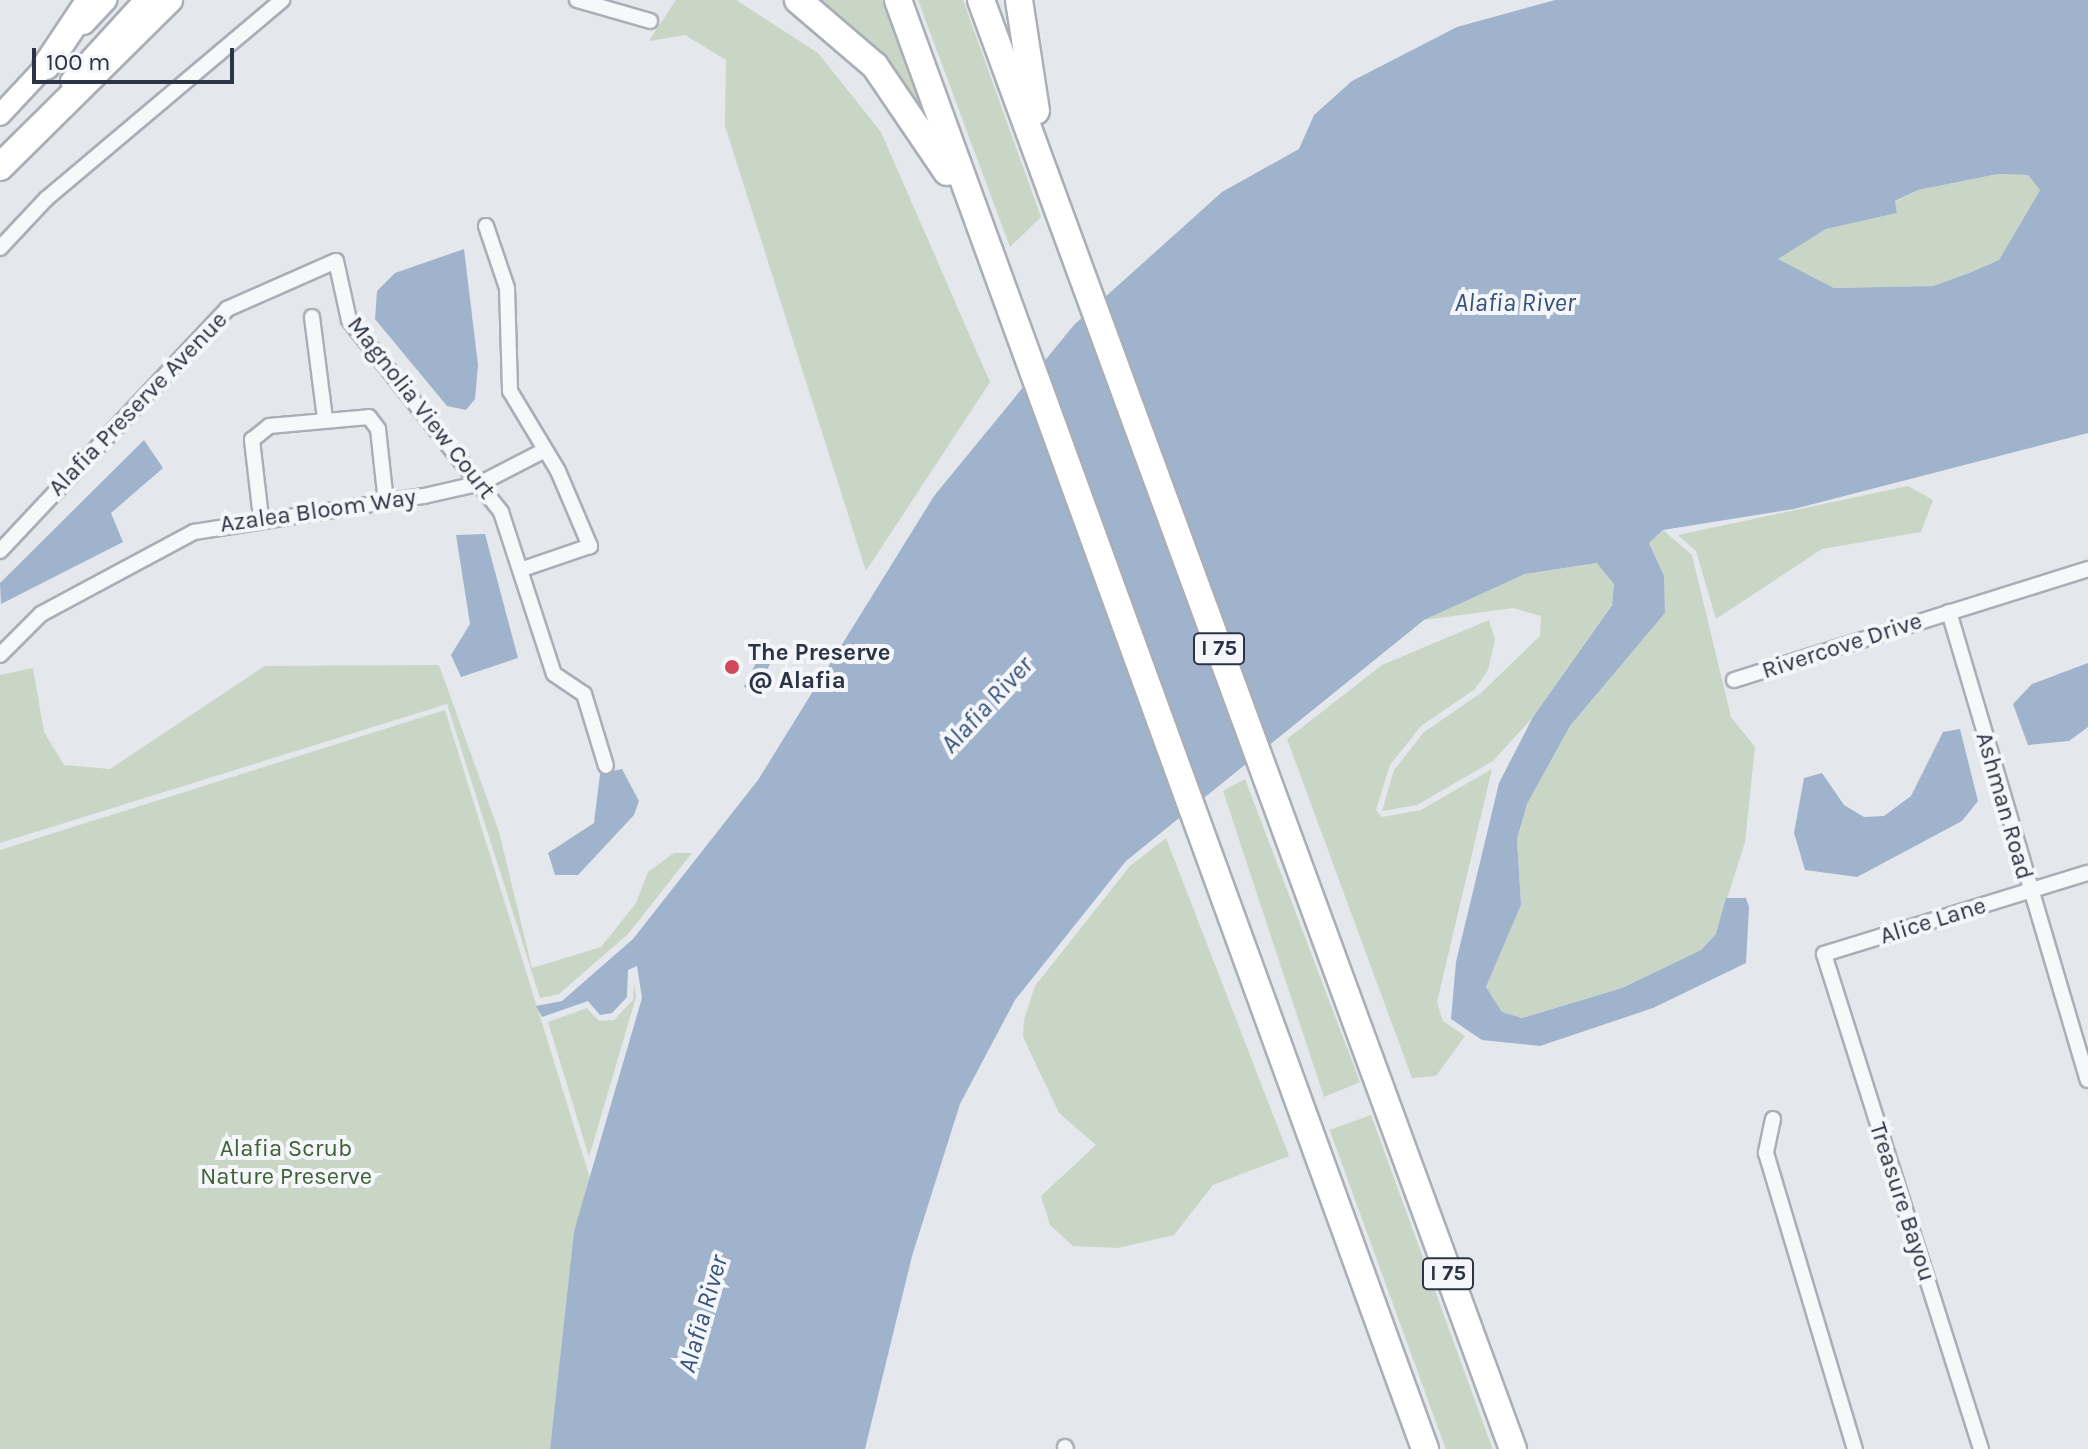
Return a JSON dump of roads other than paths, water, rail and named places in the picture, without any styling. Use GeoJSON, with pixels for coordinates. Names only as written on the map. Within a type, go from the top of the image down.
{"type":"FeatureCollection","features":[{"type":"Feature","properties":{"kind":"highway"},"geometry":{"type":"LineString","coordinates":[[46,66],[90,0]]}},
{"type":"Feature","properties":{"kind":"highway"},"geometry":{"type":"LineString","coordinates":[[0,167],[169,0]]}},
{"type":"Feature","properties":{"kind":"highway"},"geometry":{"type":"LineString","coordinates":[[798,0],[875,66],[976,220]]}},
{"type":"Feature","properties":{"kind":"highway"},"geometry":{"type":"LineString","coordinates":[[898,0],[1425,1449]]}},
{"type":"Feature","properties":{"kind":"highway","name":"I 75"},"geometry":{"type":"LineString","coordinates":[[981,0],[1513,1449]]}},
{"type":"Feature","properties":{"kind":"highway"},"geometry":{"type":"LineString","coordinates":[[1019,0],[1052,190]]}},
{"type":"Feature","properties":{"kind":"main road"},"geometry":{"type":"LineString","coordinates":[[0,115],[106,0]]}},
{"type":"Feature","properties":{"kind":"main road"},"geometry":{"type":"LineString","coordinates":[[0,157],[145,0]]}},
{"type":"Feature","properties":{"kind":"street"},"geometry":{"type":"LineString","coordinates":[[0,248],[46,199],[282,0]]}},
{"type":"Feature","properties":{"kind":"street"},"geometry":{"type":"LineString","coordinates":[[577,0],[650,21]]}},
{"type":"Feature","properties":{"kind":"street"},"geometry":{"type":"LineString","coordinates":[[486,226],[507,288],[510,391],[590,546],[523,569]]}},
{"type":"Feature","properties":{"kind":"street","name":"Magnolia View Court"},"geometry":{"type":"LineString","coordinates":[[336,261],[349,320],[481,483],[523,569],[554,674],[584,694],[606,766]]}},
{"type":"Feature","properties":{"kind":"street","name":"Alafia Preserve Avenue"},"geometry":{"type":"LineString","coordinates":[[0,551],[227,309],[336,261]]}},
{"type":"Feature","properties":{"kind":"street"},"geometry":{"type":"LineString","coordinates":[[312,317],[325,419]]}},
{"type":"Feature","properties":{"kind":"street"},"geometry":{"type":"LineString","coordinates":[[261,518],[255,434],[325,419],[361,415],[375,422],[386,503]]}},
{"type":"Feature","properties":{"kind":"street","name":"Azalea Bloom Way"},"geometry":{"type":"LineString","coordinates":[[0,655],[41,614],[173,542],[218,523],[386,503],[481,483],[543,451]]}},
{"type":"Feature","properties":{"kind":"street"},"geometry":{"type":"LineString","coordinates":[[1949,612],[2088,569]]}},
{"type":"Feature","properties":{"kind":"street","name":"Rivercove Drive"},"geometry":{"type":"LineString","coordinates":[[1734,680],[1949,612]]}},
{"type":"Feature","properties":{"kind":"street","name":"Ashman Road"},"geometry":{"type":"LineString","coordinates":[[1949,612],[2029,893],[2088,1080]]}},
{"type":"Feature","properties":{"kind":"street","name":"Alice Lane"},"geometry":{"type":"LineString","coordinates":[[1824,954],[2088,873]]}},
{"type":"Feature","properties":{"kind":"street","name":"Treasure Bayou"},"geometry":{"type":"LineString","coordinates":[[1824,954],[1981,1449]]}},
{"type":"Feature","properties":{"kind":"street"},"geometry":{"type":"LineString","coordinates":[[1773,1119],[1766,1153],[1855,1449]]}},
{"type":"Feature","properties":{"kind":"water","name":"Alafia River"},"geometry":{"type":"Polygon","coordinates":[[[1555,0],[2088,0],[2088,433],[1794,509],[1663,530],[1649,543],[1664,576],[1665,613],[1570,726],[1527,804],[1517,839],[1521,905],[1486,987],[1502,1012],[1522,1018],[1622,988],[1701,950],[1716,934],[1726,898],[1746,898],[1749,907],[1746,963],[1653,1008],[1540,1046],[1482,1040],[1451,1019],[1456,962],[1499,783],[1533,717],[1612,605],[1614,584],[1597,563],[1525,574],[1424,620],[1126,861],[1015,1000],[960,1104],[912,1256],[865,1449],[550,1449],[574,1231],[642,998],[637,966],[628,970],[627,997],[612,1013],[600,1015],[588,1001],[542,1017],[536,1006],[562,1001],[633,939],[758,780],[934,496],[1074,325],[1222,192],[1299,149],[1314,115],[1352,81],[1457,27],[1555,0]],[[1998,174],[1918,190],[1895,201],[1897,213],[1826,229],[1778,259],[1834,288],[1933,286],[1999,260],[2040,190],[2028,175],[1998,174]]]}},
{"type":"Feature","properties":{"kind":"water"},"geometry":{"type":"Polygon","coordinates":[[[464,249],[478,365],[475,399],[466,410],[447,406],[375,319],[377,291],[395,273],[464,249]]]}},
{"type":"Feature","properties":{"kind":"water"},"geometry":{"type":"Polygon","coordinates":[[[144,440],[163,468],[111,513],[123,542],[1,604],[0,583],[144,440]]]}},
{"type":"Feature","properties":{"kind":"water"},"geometry":{"type":"Polygon","coordinates":[[[485,534],[518,658],[461,677],[451,655],[470,624],[456,535],[485,534]]]}},
{"type":"Feature","properties":{"kind":"water"},"geometry":{"type":"Polygon","coordinates":[[[762,651],[774,657],[755,693],[744,687],[762,651]]]}},
{"type":"Feature","properties":{"kind":"water"},"geometry":{"type":"Polygon","coordinates":[[[2088,663],[2088,727],[2069,741],[2028,745],[2013,704],[2032,684],[2088,663]]]}},
{"type":"Feature","properties":{"kind":"water"},"geometry":{"type":"Polygon","coordinates":[[[1960,729],[1978,801],[1962,821],[1857,877],[1805,870],[1794,833],[1804,778],[1822,773],[1844,805],[1864,817],[1884,816],[1911,796],[1943,732],[1960,729]]]}},
{"type":"Feature","properties":{"kind":"water"},"geometry":{"type":"Polygon","coordinates":[[[622,769],[639,801],[634,815],[578,875],[555,875],[548,853],[594,823],[600,774],[622,769]]]}},
{"type":"Feature","properties":{"kind":"place","name":"The Preserve @ Alafia"},"geometry":{"type":"Point","coordinates":[732,667]}},
{"type":"Feature","properties":{"kind":"park label","name":"Alafia Scrub Nature Preserve"},"geometry":{"type":"Point","coordinates":[286,1163]}}]}
